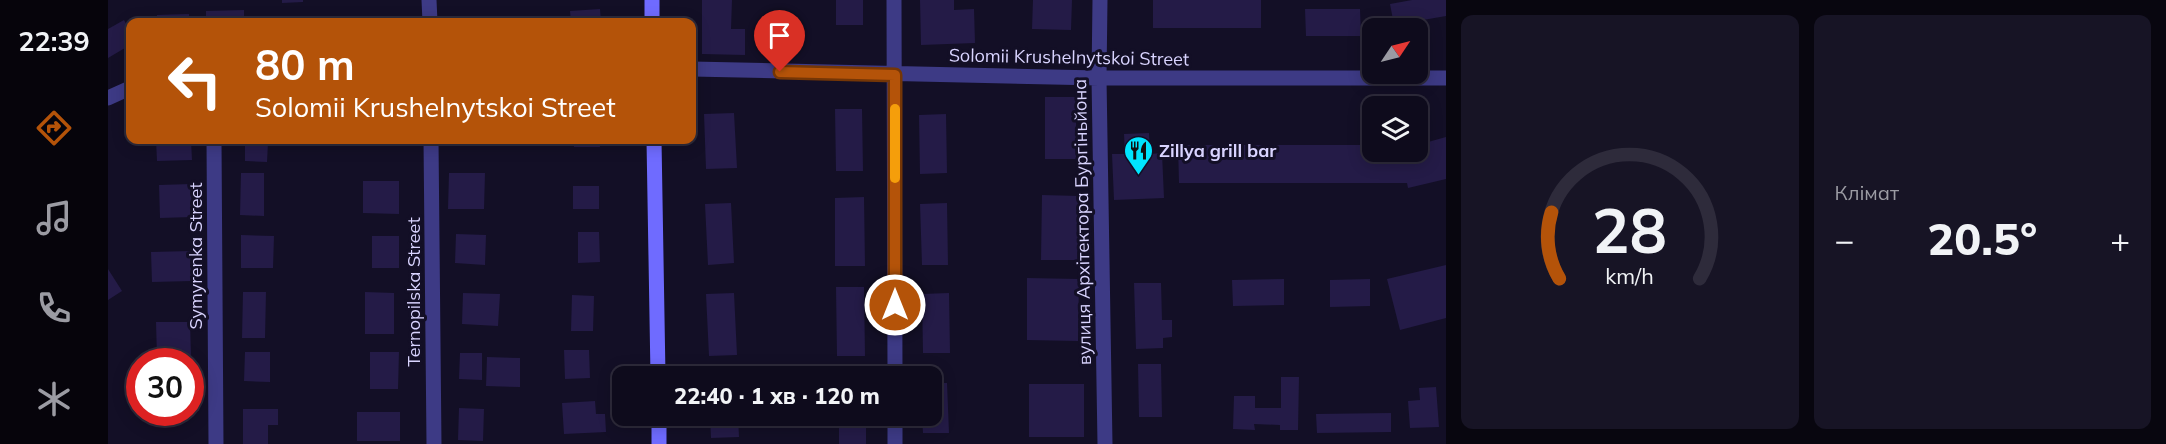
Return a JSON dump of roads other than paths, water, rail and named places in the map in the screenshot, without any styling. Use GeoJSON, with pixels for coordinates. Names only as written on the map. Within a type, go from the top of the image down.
{"type":"FeatureCollection","features":[{"type":"Feature","properties":{"kind":"main road"},"geometry":{"type":"LineString","coordinates":[[652,0],[652,18]]}},
{"type":"Feature","properties":{"kind":"main road"},"geometry":{"type":"LineString","coordinates":[[654,144],[658,366]]}},
{"type":"Feature","properties":{"kind":"main road"},"geometry":{"type":"LineString","coordinates":[[659,426],[659,444]]}},
{"type":"Feature","properties":{"kind":"street"},"geometry":{"type":"LineString","coordinates":[[429,0],[430,18]]}},
{"type":"Feature","properties":{"kind":"street"},"geometry":{"type":"LineString","coordinates":[[894,0],[895,366]]}},
{"type":"Feature","properties":{"kind":"street","name":"вулиця Архітектора Бургіньйона"},"geometry":{"type":"LineString","coordinates":[[1100,0],[1099,78],[1105,444]]}},
{"type":"Feature","properties":{"kind":"street","name":"Solomii Krushelnytskoi Street"},"geometry":{"type":"LineString","coordinates":[[696,69],[1099,78],[1446,78]]}},
{"type":"Feature","properties":{"kind":"street"},"geometry":{"type":"LineString","coordinates":[[108,98],[126,90]]}},
{"type":"Feature","properties":{"kind":"street","name":"Symyrenka Street"},"geometry":{"type":"LineString","coordinates":[[214,144],[216,444]]}},
{"type":"Feature","properties":{"kind":"street","name":"Ternopilska Street"},"geometry":{"type":"LineString","coordinates":[[431,144],[434,444]]}},
{"type":"Feature","properties":{"kind":"street"},"geometry":{"type":"LineString","coordinates":[[895,426],[895,444]]}},
{"type":"Feature","properties":{"kind":"place","name":"Zillya grill bar"},"geometry":{"type":"Point","coordinates":[1138,176]}}]}
